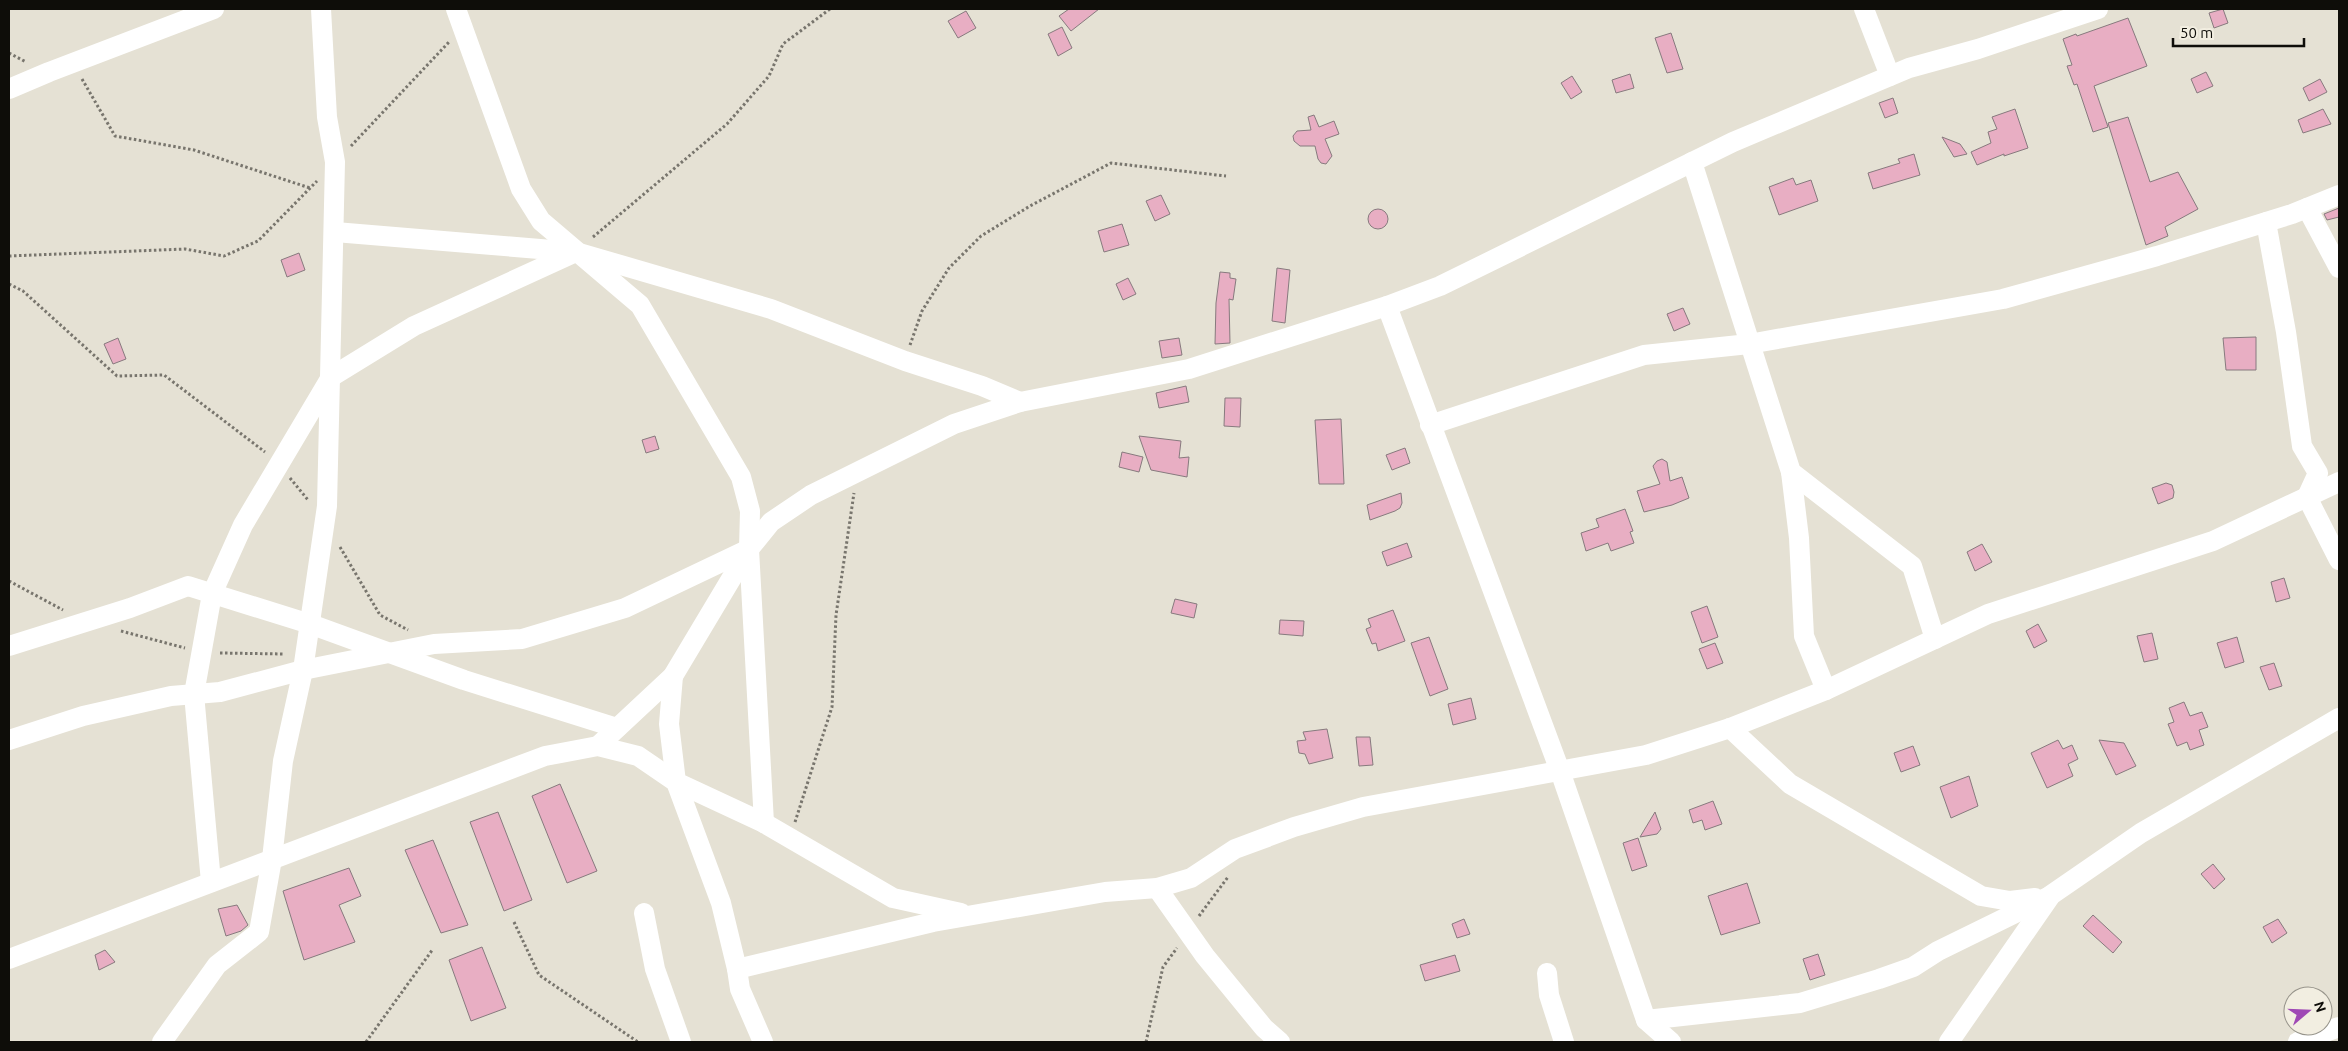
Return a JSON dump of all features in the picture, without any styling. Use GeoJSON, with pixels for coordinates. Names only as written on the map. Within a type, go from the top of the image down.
{"type":"FeatureCollection","features":[{"type":"Feature","properties":{"kind":"street"},"geometry":{"type":"LineString","coordinates":[[9,90],[49,72],[214,9]]}},
{"type":"Feature","properties":{"kind":"street"},"geometry":{"type":"LineString","coordinates":[[162,1042],[217,966],[260,932],[272,859],[283,762],[310,624],[325,522],[335,232],[335,162],[327,116],[321,9]]}},
{"type":"Feature","properties":{"kind":"street"},"geometry":{"type":"LineString","coordinates":[[1864,9],[1890,76]]}},
{"type":"Feature","properties":{"kind":"street"},"geometry":{"type":"LineString","coordinates":[[598,746],[673,676],[749,549],[771,522],[811,495],[954,424],[1020,402],[1189,369],[1387,306],[1440,286],[1732,142],[1909,68],[2039,30],[2098,9]]}},
{"type":"Feature","properties":{"kind":"street"},"geometry":{"type":"LineString","coordinates":[[460,18],[522,189],[541,221],[640,305],[741,477],[750,511],[749,549],[764,823]]}},
{"type":"Feature","properties":{"kind":"street"},"geometry":{"type":"LineString","coordinates":[[1692,162],[1749,344],[1792,472],[1799,538],[1804,636],[1826,690]]}},
{"type":"Feature","properties":{"kind":"street"},"geometry":{"type":"LineString","coordinates":[[1430,425],[1644,355],[1749,344],[2003,299],[2157,256],[2266,222],[2339,195]]}},
{"type":"Feature","properties":{"kind":"street"},"geometry":{"type":"LineString","coordinates":[[2307,208],[2339,268]]}},
{"type":"Feature","properties":{"kind":"street"},"geometry":{"type":"LineString","coordinates":[[2266,222],[2286,332],[2302,446],[2318,473],[2307,497]]}},
{"type":"Feature","properties":{"kind":"street"},"geometry":{"type":"LineString","coordinates":[[335,232],[576,252],[771,310],[905,361],[982,386],[1020,402]]}},
{"type":"Feature","properties":{"kind":"street"},"geometry":{"type":"LineString","coordinates":[[211,882],[194,694],[212,594],[243,524],[331,377],[414,326],[576,252]]}},
{"type":"Feature","properties":{"kind":"street"},"geometry":{"type":"LineString","coordinates":[[1387,306],[1560,771],[1646,1020],[1671,1042]]}},
{"type":"Feature","properties":{"kind":"street"},"geometry":{"type":"LineString","coordinates":[[1792,472],[1912,566],[1935,639]]}},
{"type":"Feature","properties":{"kind":"street"},"geometry":{"type":"LineString","coordinates":[[738,968],[933,922],[1105,892],[1157,888],[1191,878],[1236,849],[1294,827],[1364,807],[1646,755],[1730,728],[1826,690],[1988,614],[2213,541],[2339,482]]}},
{"type":"Feature","properties":{"kind":"street"},"geometry":{"type":"LineString","coordinates":[[2307,497],[2339,560]]}},
{"type":"Feature","properties":{"kind":"street"},"geometry":{"type":"LineString","coordinates":[[9,740],[83,716],[171,696],[220,692],[304,662],[390,653],[434,644],[522,639],[616,611],[704,572],[749,549]]}},
{"type":"Feature","properties":{"kind":"street"},"geometry":{"type":"LineString","coordinates":[[9,646],[188,586],[310,624],[464,680],[618,728]]}},
{"type":"Feature","properties":{"kind":"street"},"geometry":{"type":"LineString","coordinates":[[673,676],[669,724],[676,782],[721,902],[738,968],[740,989],[763,1042]]}},
{"type":"Feature","properties":{"kind":"street"},"geometry":{"type":"LineString","coordinates":[[1646,1020],[1800,1003],[1913,967],[1938,951],[2051,895],[2141,833],[2339,718]]}},
{"type":"Feature","properties":{"kind":"street"},"geometry":{"type":"LineString","coordinates":[[1730,728],[1790,784],[1982,896],[2010,901],[2051,895]]}},
{"type":"Feature","properties":{"kind":"street"},"geometry":{"type":"LineString","coordinates":[[9,959],[545,756],[598,746],[638,756],[676,782],[764,823],[893,898],[971,915]]}},
{"type":"Feature","properties":{"kind":"street"},"geometry":{"type":"LineString","coordinates":[[1157,888],[1205,956],[1264,1028],[1280,1042]]}},
{"type":"Feature","properties":{"kind":"street"},"geometry":{"type":"LineString","coordinates":[[1949,1042],[2051,895]]}},
{"type":"Feature","properties":{"kind":"street"},"geometry":{"type":"LineString","coordinates":[[644,913],[655,969],[681,1042]]}},
{"type":"Feature","properties":{"kind":"street"},"geometry":{"type":"LineString","coordinates":[[1547,973],[1549,995],[1563,1042]]}},
{"type":"Feature","properties":{"kind":"street"},"geometry":{"type":"LineString","coordinates":[[2298,1042],[2339,1027]]}},
{"type":"Feature","properties":{"kind":"path"},"geometry":{"type":"LineString","coordinates":[[576,252],[727,124],[769,76],[783,44],[830,9]]}},
{"type":"Feature","properties":{"kind":"path"},"geometry":{"type":"LineString","coordinates":[[9,256],[185,248],[224,256],[258,241],[335,162],[460,18]]}},
{"type":"Feature","properties":{"kind":"path"},"geometry":{"type":"LineString","coordinates":[[9,53],[49,72],[83,80],[115,136],[194,150],[310,188]]}},
{"type":"Feature","properties":{"kind":"path"},"geometry":{"type":"LineString","coordinates":[[905,361],[922,311],[949,268],[981,236],[1030,206],[1111,164],[1226,176]]}},
{"type":"Feature","properties":{"kind":"path"},"geometry":{"type":"LineString","coordinates":[[9,284],[23,291],[116,376],[164,375],[279,463],[325,522],[380,615],[434,644]]}},
{"type":"Feature","properties":{"kind":"path"},"geometry":{"type":"LineString","coordinates":[[790,838],[832,707],[836,615],[856,473]]}},
{"type":"Feature","properties":{"kind":"path"},"geometry":{"type":"LineString","coordinates":[[9,581],[85,622],[201,653],[304,662]]}},
{"type":"Feature","properties":{"kind":"path"},"geometry":{"type":"LineString","coordinates":[[514,922],[539,976],[638,1042]]}},
{"type":"Feature","properties":{"kind":"path"},"geometry":{"type":"LineString","coordinates":[[366,1042],[432,950]]}},
{"type":"Feature","properties":{"kind":"building"},"geometry":{"type":"Polygon","coordinates":[[[1069,9],[1099,9],[1071,31],[1059,16],[1069,9]]]}},
{"type":"Feature","properties":{"kind":"building"},"geometry":{"type":"Polygon","coordinates":[[[2223,9],[2228,23],[2214,28],[2209,13],[2223,9]]]}},
{"type":"Feature","properties":{"kind":"building"},"geometry":{"type":"Polygon","coordinates":[[[966,11],[976,28],[958,38],[948,21],[966,11]]]}},
{"type":"Feature","properties":{"kind":"building"},"geometry":{"type":"Polygon","coordinates":[[[2128,18],[2147,66],[2094,86],[2108,127],[2093,132],[2077,84],[2074,85],[2067,66],[2072,65],[2063,39],[2128,18]]]}},
{"type":"Feature","properties":{"kind":"building"},"geometry":{"type":"Polygon","coordinates":[[[1062,27],[1072,48],[1058,56],[1048,34],[1062,27]]]}},
{"type":"Feature","properties":{"kind":"building"},"geometry":{"type":"Polygon","coordinates":[[[1671,33],[1683,69],[1667,73],[1655,38],[1671,33]]]}},
{"type":"Feature","properties":{"kind":"building"},"geometry":{"type":"Polygon","coordinates":[[[2206,72],[2213,86],[2197,93],[2191,79],[2206,72]]]}},
{"type":"Feature","properties":{"kind":"building"},"geometry":{"type":"Polygon","coordinates":[[[1630,74],[1634,88],[1616,93],[1612,80],[1630,74]]]}},
{"type":"Feature","properties":{"kind":"building"},"geometry":{"type":"Polygon","coordinates":[[[1572,76],[1582,92],[1571,99],[1561,83],[1572,76]]]}},
{"type":"Feature","properties":{"kind":"building"},"geometry":{"type":"Polygon","coordinates":[[[2320,79],[2327,92],[2309,101],[2303,88],[2320,79]]]}},
{"type":"Feature","properties":{"kind":"building"},"geometry":{"type":"Polygon","coordinates":[[[1893,98],[1898,113],[1885,118],[1879,103],[1893,98]]]}},
{"type":"Feature","properties":{"kind":"building"},"geometry":{"type":"Polygon","coordinates":[[[2015,109],[2028,148],[2004,156],[2004,154],[1977,165],[1971,152],[1991,143],[1988,132],[1997,129],[1992,117],[2015,109]]]}},
{"type":"Feature","properties":{"kind":"building"},"geometry":{"type":"Polygon","coordinates":[[[2323,109],[2331,124],[2303,133],[2298,120],[2323,109]]]}},
{"type":"Feature","properties":{"kind":"building"},"geometry":{"type":"Polygon","coordinates":[[[1314,115],[1319,127],[1334,121],[1339,134],[1325,139],[1332,156],[1326,164],[1321,163],[1318,159],[1315,146],[1300,146],[1294,141],[1293,136],[1297,131],[1311,130],[1308,117],[1314,115]]]}},
{"type":"Feature","properties":{"kind":"building"},"geometry":{"type":"Polygon","coordinates":[[[2128,117],[2150,182],[2178,172],[2198,209],[2165,227],[2168,236],[2146,245],[2108,123],[2128,117]]]}},
{"type":"Feature","properties":{"kind":"building"},"geometry":{"type":"Polygon","coordinates":[[[1942,137],[1960,144],[1967,154],[1954,157],[1942,137]]]}},
{"type":"Feature","properties":{"kind":"building"},"geometry":{"type":"Polygon","coordinates":[[[1914,154],[1920,175],[1873,189],[1868,173],[1900,163],[1898,159],[1914,154]]]}},
{"type":"Feature","properties":{"kind":"building"},"geometry":{"type":"Polygon","coordinates":[[[1793,178],[1796,185],[1811,180],[1818,201],[1779,215],[1769,187],[1793,178]]]}},
{"type":"Feature","properties":{"kind":"building"},"geometry":{"type":"Polygon","coordinates":[[[1161,195],[1170,214],[1155,221],[1146,201],[1161,195]]]}},
{"type":"Feature","properties":{"kind":"building"},"geometry":{"type":"Polygon","coordinates":[[[2339,208],[2339,217],[2327,220],[2324,214],[2339,208]]]}},
{"type":"Feature","properties":{"kind":"building"},"geometry":{"type":"Polygon","coordinates":[[[1378,209],[1385,212],[1388,219],[1385,226],[1378,229],[1371,226],[1368,219],[1371,212],[1378,209]]]}},
{"type":"Feature","properties":{"kind":"building"},"geometry":{"type":"Polygon","coordinates":[[[1122,224],[1129,245],[1104,252],[1098,231],[1122,224]]]}},
{"type":"Feature","properties":{"kind":"building"},"geometry":{"type":"Polygon","coordinates":[[[299,253],[305,270],[287,277],[281,260],[299,253]]]}},
{"type":"Feature","properties":{"kind":"building"},"geometry":{"type":"Polygon","coordinates":[[[1277,268],[1290,270],[1285,323],[1272,321],[1277,268]]]}},
{"type":"Feature","properties":{"kind":"building"},"geometry":{"type":"Polygon","coordinates":[[[1220,272],[1230,273],[1230,278],[1236,279],[1233,300],[1229,299],[1230,343],[1215,344],[1216,303],[1220,272]]]}},
{"type":"Feature","properties":{"kind":"building"},"geometry":{"type":"Polygon","coordinates":[[[1128,278],[1136,294],[1123,300],[1116,284],[1128,278]]]}},
{"type":"Feature","properties":{"kind":"building"},"geometry":{"type":"Polygon","coordinates":[[[1683,308],[1690,324],[1674,331],[1667,314],[1683,308]]]}},
{"type":"Feature","properties":{"kind":"building"},"geometry":{"type":"Polygon","coordinates":[[[2256,337],[2256,370],[2226,370],[2223,338],[2256,337]]]}},
{"type":"Feature","properties":{"kind":"building"},"geometry":{"type":"Polygon","coordinates":[[[118,338],[126,359],[113,364],[104,344],[118,338]]]}},
{"type":"Feature","properties":{"kind":"building"},"geometry":{"type":"Polygon","coordinates":[[[1179,338],[1182,355],[1162,358],[1159,341],[1179,338]]]}},
{"type":"Feature","properties":{"kind":"building"},"geometry":{"type":"Polygon","coordinates":[[[1186,386],[1189,402],[1159,408],[1156,393],[1186,386]]]}},
{"type":"Feature","properties":{"kind":"building"},"geometry":{"type":"Polygon","coordinates":[[[1225,398],[1241,398],[1240,427],[1224,426],[1225,398]]]}},
{"type":"Feature","properties":{"kind":"building"},"geometry":{"type":"Polygon","coordinates":[[[1341,419],[1344,484],[1319,484],[1315,420],[1341,419]]]}},
{"type":"Feature","properties":{"kind":"building"},"geometry":{"type":"Polygon","coordinates":[[[655,436],[659,449],[646,453],[642,440],[655,436]]]}},
{"type":"Feature","properties":{"kind":"building"},"geometry":{"type":"Polygon","coordinates":[[[1139,436],[1181,441],[1179,458],[1189,457],[1187,477],[1151,470],[1139,436]]]}},
{"type":"Feature","properties":{"kind":"building"},"geometry":{"type":"Polygon","coordinates":[[[1405,448],[1410,463],[1392,470],[1386,455],[1405,448]]]}},
{"type":"Feature","properties":{"kind":"building"},"geometry":{"type":"Polygon","coordinates":[[[1122,452],[1143,457],[1139,472],[1119,467],[1122,452]]]}},
{"type":"Feature","properties":{"kind":"building"},"geometry":{"type":"Polygon","coordinates":[[[1662,459],[1667,462],[1670,481],[1682,477],[1689,498],[1672,505],[1644,512],[1637,491],[1660,484],[1653,466],[1662,459]]]}},
{"type":"Feature","properties":{"kind":"building"},"geometry":{"type":"Polygon","coordinates":[[[2166,483],[2172,485],[2173,498],[2158,504],[2152,488],[2166,483]]]}},
{"type":"Feature","properties":{"kind":"building"},"geometry":{"type":"Polygon","coordinates":[[[1401,493],[1402,503],[1400,508],[1370,520],[1367,505],[1401,493]]]}},
{"type":"Feature","properties":{"kind":"building"},"geometry":{"type":"Polygon","coordinates":[[[1625,509],[1633,531],[1630,532],[1634,543],[1611,551],[1608,543],[1586,551],[1581,533],[1599,527],[1596,519],[1625,509]]]}},
{"type":"Feature","properties":{"kind":"building"},"geometry":{"type":"Polygon","coordinates":[[[1407,543],[1412,557],[1387,566],[1382,552],[1407,543]]]}},
{"type":"Feature","properties":{"kind":"building"},"geometry":{"type":"Polygon","coordinates":[[[1982,544],[1992,562],[1975,571],[1967,552],[1982,544]]]}},
{"type":"Feature","properties":{"kind":"building"},"geometry":{"type":"Polygon","coordinates":[[[2284,578],[2290,598],[2276,602],[2271,582],[2284,578]]]}},
{"type":"Feature","properties":{"kind":"building"},"geometry":{"type":"Polygon","coordinates":[[[1175,599],[1197,604],[1194,618],[1171,613],[1175,599]]]}},
{"type":"Feature","properties":{"kind":"building"},"geometry":{"type":"Polygon","coordinates":[[[1707,606],[1718,637],[1702,643],[1691,612],[1707,606]]]}},
{"type":"Feature","properties":{"kind":"building"},"geometry":{"type":"Polygon","coordinates":[[[1393,610],[1405,641],[1378,651],[1376,643],[1372,644],[1366,629],[1371,627],[1368,619],[1393,610]]]}},
{"type":"Feature","properties":{"kind":"building"},"geometry":{"type":"Polygon","coordinates":[[[1280,620],[1304,621],[1303,636],[1279,634],[1280,620]]]}},
{"type":"Feature","properties":{"kind":"building"},"geometry":{"type":"Polygon","coordinates":[[[2038,624],[2047,641],[2034,648],[2026,631],[2038,624]]]}},
{"type":"Feature","properties":{"kind":"building"},"geometry":{"type":"Polygon","coordinates":[[[2152,633],[2158,659],[2144,662],[2137,636],[2152,633]]]}},
{"type":"Feature","properties":{"kind":"building"},"geometry":{"type":"Polygon","coordinates":[[[1429,637],[1448,689],[1430,696],[1411,643],[1429,637]]]}},
{"type":"Feature","properties":{"kind":"building"},"geometry":{"type":"Polygon","coordinates":[[[2237,637],[2244,662],[2225,668],[2217,643],[2237,637]]]}},
{"type":"Feature","properties":{"kind":"building"},"geometry":{"type":"Polygon","coordinates":[[[1715,643],[1723,663],[1707,669],[1699,649],[1715,643]]]}},
{"type":"Feature","properties":{"kind":"building"},"geometry":{"type":"Polygon","coordinates":[[[2274,663],[2282,686],[2269,690],[2260,667],[2274,663]]]}},
{"type":"Feature","properties":{"kind":"building"},"geometry":{"type":"Polygon","coordinates":[[[1471,698],[1476,719],[1453,725],[1448,704],[1471,698]]]}},
{"type":"Feature","properties":{"kind":"building"},"geometry":{"type":"Polygon","coordinates":[[[2184,702],[2190,716],[2202,712],[2208,727],[2199,730],[2204,745],[2190,750],[2187,742],[2177,746],[2168,724],[2174,722],[2169,708],[2184,702]]]}},
{"type":"Feature","properties":{"kind":"building"},"geometry":{"type":"Polygon","coordinates":[[[1327,729],[1333,758],[1309,764],[1305,754],[1299,753],[1297,741],[1306,740],[1303,732],[1327,729]]]}},
{"type":"Feature","properties":{"kind":"building"},"geometry":{"type":"Polygon","coordinates":[[[1356,737],[1370,737],[1373,765],[1359,766],[1356,737]]]}},
{"type":"Feature","properties":{"kind":"building"},"geometry":{"type":"Polygon","coordinates":[[[2058,740],[2063,749],[2072,745],[2078,759],[2068,764],[2073,776],[2047,788],[2031,753],[2058,740]]]}},
{"type":"Feature","properties":{"kind":"building"},"geometry":{"type":"Polygon","coordinates":[[[2099,740],[2124,743],[2136,766],[2116,775],[2099,740]]]}},
{"type":"Feature","properties":{"kind":"building"},"geometry":{"type":"Polygon","coordinates":[[[1913,746],[1920,765],[1901,772],[1894,753],[1913,746]]]}},
{"type":"Feature","properties":{"kind":"building"},"geometry":{"type":"Polygon","coordinates":[[[1969,776],[1978,806],[1951,818],[1940,787],[1969,776]]]}},
{"type":"Feature","properties":{"kind":"building"},"geometry":{"type":"Polygon","coordinates":[[[560,784],[597,871],[567,883],[532,796],[560,784]]]}},
{"type":"Feature","properties":{"kind":"building"},"geometry":{"type":"Polygon","coordinates":[[[1713,801],[1722,824],[1705,830],[1702,820],[1693,823],[1689,810],[1713,801]]]}},
{"type":"Feature","properties":{"kind":"building"},"geometry":{"type":"Polygon","coordinates":[[[498,812],[532,900],[504,911],[470,822],[498,812]]]}},
{"type":"Feature","properties":{"kind":"building"},"geometry":{"type":"Polygon","coordinates":[[[1655,812],[1661,829],[1657,834],[1640,837],[1655,812]]]}},
{"type":"Feature","properties":{"kind":"building"},"geometry":{"type":"Polygon","coordinates":[[[1638,838],[1647,866],[1632,871],[1623,843],[1638,838]]]}},
{"type":"Feature","properties":{"kind":"building"},"geometry":{"type":"Polygon","coordinates":[[[433,840],[468,925],[441,933],[405,850],[433,840]]]}},
{"type":"Feature","properties":{"kind":"building"},"geometry":{"type":"Polygon","coordinates":[[[2213,864],[2225,879],[2214,889],[2201,874],[2213,864]]]}},
{"type":"Feature","properties":{"kind":"building"},"geometry":{"type":"Polygon","coordinates":[[[349,868],[361,896],[339,905],[355,942],[304,960],[283,891],[349,868]]]}},
{"type":"Feature","properties":{"kind":"building"},"geometry":{"type":"Polygon","coordinates":[[[1747,883],[1760,923],[1721,935],[1708,896],[1747,883]]]}},
{"type":"Feature","properties":{"kind":"building"},"geometry":{"type":"Polygon","coordinates":[[[237,905],[248,925],[241,931],[226,936],[218,909],[237,905]]]}},
{"type":"Feature","properties":{"kind":"building"},"geometry":{"type":"Polygon","coordinates":[[[2093,915],[2122,942],[2113,953],[2083,926],[2093,915]]]}},
{"type":"Feature","properties":{"kind":"building"},"geometry":{"type":"Polygon","coordinates":[[[1464,919],[1470,934],[1457,938],[1452,924],[1464,919]]]}},
{"type":"Feature","properties":{"kind":"building"},"geometry":{"type":"Polygon","coordinates":[[[2278,919],[2287,933],[2272,943],[2263,927],[2278,919]]]}},
{"type":"Feature","properties":{"kind":"building"},"geometry":{"type":"Polygon","coordinates":[[[482,947],[506,1008],[471,1021],[449,960],[482,947]]]}},
{"type":"Feature","properties":{"kind":"building"},"geometry":{"type":"Polygon","coordinates":[[[105,950],[115,962],[99,970],[95,955],[105,950]]]}},
{"type":"Feature","properties":{"kind":"building"},"geometry":{"type":"Polygon","coordinates":[[[1818,954],[1825,975],[1810,980],[1803,959],[1818,954]]]}},
{"type":"Feature","properties":{"kind":"building"},"geometry":{"type":"Polygon","coordinates":[[[1455,955],[1460,971],[1425,981],[1420,965],[1455,955]]]}}]}
